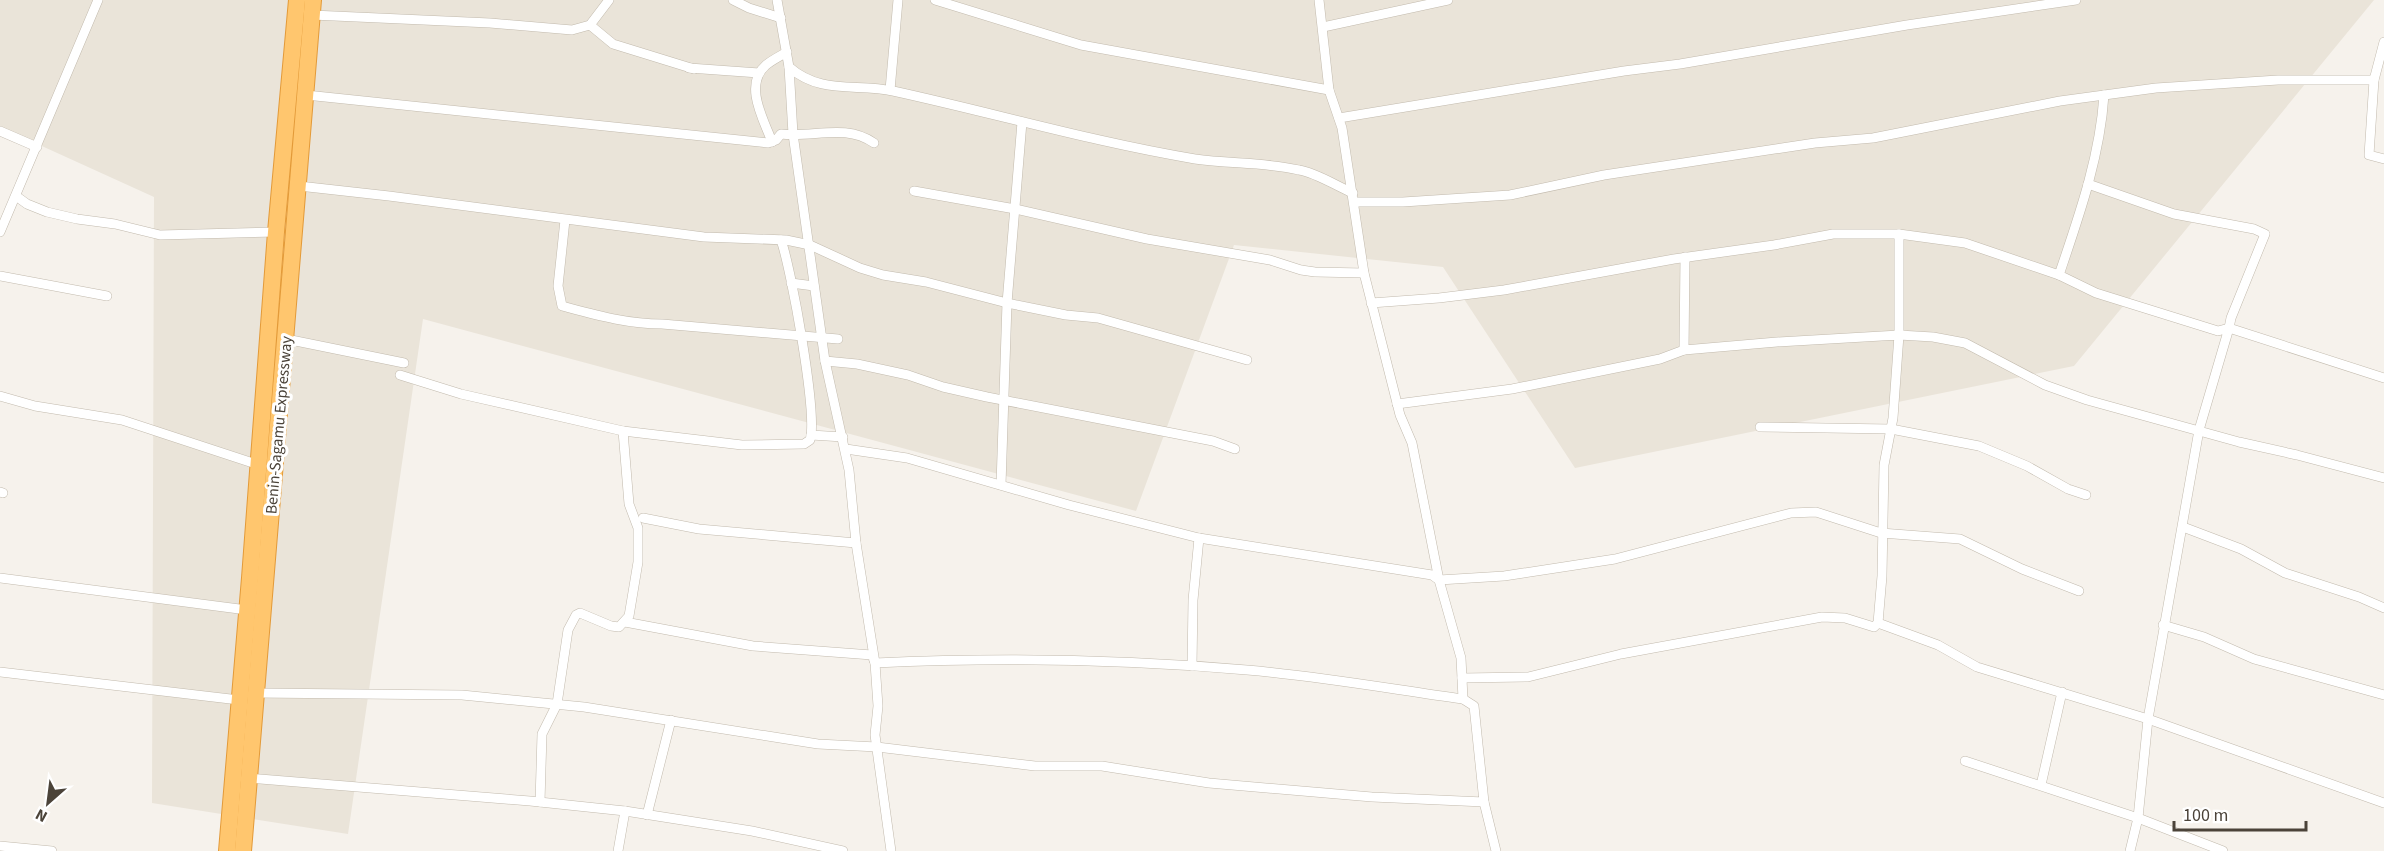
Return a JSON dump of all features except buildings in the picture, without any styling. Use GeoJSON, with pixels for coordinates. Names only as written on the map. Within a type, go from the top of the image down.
{"type":"FeatureCollection","features":[{"type":"Feature","properties":{"kind":"highway"},"geometry":{"type":"LineString","coordinates":[[227,851],[276,232],[297,0]]}},
{"type":"Feature","properties":{"kind":"highway","name":"Benin-Sagamu Expressway"},"geometry":{"type":"LineString","coordinates":[[243,851],[313,7]]}},
{"type":"Feature","properties":{"kind":"street"},"geometry":{"type":"LineString","coordinates":[[0,232],[98,0]]}},
{"type":"Feature","properties":{"kind":"street"},"geometry":{"type":"LineString","coordinates":[[313,7],[572,30],[590,25],[609,0]]}},
{"type":"Feature","properties":{"kind":"street"},"geometry":{"type":"LineString","coordinates":[[733,0],[749,8],[781,18]]}},
{"type":"Feature","properties":{"kind":"street"},"geometry":{"type":"LineString","coordinates":[[777,0],[789,67],[793,134],[821,337],[846,449],[853,495],[856,543],[875,663],[878,706],[875,726],[891,851]]}},
{"type":"Feature","properties":{"kind":"street"},"geometry":{"type":"LineString","coordinates":[[890,90],[898,0]]}},
{"type":"Feature","properties":{"kind":"street"},"geometry":{"type":"LineString","coordinates":[[935,0],[1081,45],[1329,90]]}},
{"type":"Feature","properties":{"kind":"street"},"geometry":{"type":"LineString","coordinates":[[1319,0],[1329,90],[1339,118],[1354,198],[1364,273],[1397,404],[1412,444],[1439,580],[1461,658],[1463,699]]}},
{"type":"Feature","properties":{"kind":"street"},"geometry":{"type":"LineString","coordinates":[[1323,27],[1448,0]]}},
{"type":"Feature","properties":{"kind":"street"},"geometry":{"type":"LineString","coordinates":[[1339,118],[1680,64],[1907,25],[2076,0]]}},
{"type":"Feature","properties":{"kind":"street"},"geometry":{"type":"LineString","coordinates":[[590,25],[613,44],[694,69]]}},
{"type":"Feature","properties":{"kind":"street"},"geometry":{"type":"LineString","coordinates":[[2384,42],[2374,80],[2369,154],[2384,159]]}},
{"type":"Feature","properties":{"kind":"street"},"geometry":{"type":"LineString","coordinates":[[772,142],[755,92],[759,74],[765,65],[786,52]]}},
{"type":"Feature","properties":{"kind":"street"},"geometry":{"type":"LineString","coordinates":[[672,67],[759,74]]}},
{"type":"Feature","properties":{"kind":"street"},"geometry":{"type":"LineString","coordinates":[[789,67],[801,77],[815,83],[848,88],[890,90],[1022,122],[1195,159],[1300,170],[1354,198],[1403,202],[1510,195],[1604,175],[1815,143],[1873,138],[1995,113],[2156,88],[2277,80],[2374,80]]}},
{"type":"Feature","properties":{"kind":"street"},"geometry":{"type":"LineString","coordinates":[[306,95],[638,131],[772,142],[781,134]]}},
{"type":"Feature","properties":{"kind":"street"},"geometry":{"type":"LineString","coordinates":[[2059,275],[2088,184],[2104,95]]}},
{"type":"Feature","properties":{"kind":"street"},"geometry":{"type":"LineString","coordinates":[[1001,485],[1007,303],[1022,122]]}},
{"type":"Feature","properties":{"kind":"street"},"geometry":{"type":"LineString","coordinates":[[0,131],[37,147]]}},
{"type":"Feature","properties":{"kind":"street"},"geometry":{"type":"LineString","coordinates":[[768,131],[778,131],[781,134],[858,133],[874,143]]}},
{"type":"Feature","properties":{"kind":"street"},"geometry":{"type":"LineString","coordinates":[[2088,184],[2174,214],[2254,229],[2265,234],[2231,318],[2199,430],[2163,626],[2148,719],[2138,818],[2130,851]]}},
{"type":"Feature","properties":{"kind":"street"},"geometry":{"type":"LineString","coordinates":[[299,186],[704,237],[781,240],[810,245],[860,268],[883,275],[926,282],[1007,303],[1066,315],[1098,318],[1247,360]]}},
{"type":"Feature","properties":{"kind":"street"},"geometry":{"type":"LineString","coordinates":[[914,191],[1015,209],[1147,239],[1270,260],[1308,271],[1364,273]]}},
{"type":"Feature","properties":{"kind":"street"},"geometry":{"type":"LineString","coordinates":[[16,196],[27,204],[47,212],[115,224],[160,235],[276,232]]}},
{"type":"Feature","properties":{"kind":"street"},"geometry":{"type":"LineString","coordinates":[[565,220],[558,286],[562,306],[611,320],[636,324],[662,324],[838,339]]}},
{"type":"Feature","properties":{"kind":"street"},"geometry":{"type":"LineString","coordinates":[[1371,303],[1504,290],[1685,257],[1774,245],[1833,234],[1899,234],[1965,243],[2059,275],[2096,293],[2218,331],[2229,327],[2384,378]]}},
{"type":"Feature","properties":{"kind":"street"},"geometry":{"type":"LineString","coordinates":[[1462,678],[1528,677],[1622,654],[1822,617],[1845,618],[1874,627],[1878,623],[1882,576],[1884,465],[1891,429],[1899,335],[1899,234]]}},
{"type":"Feature","properties":{"kind":"street"},"geometry":{"type":"LineString","coordinates":[[400,375],[461,394],[623,431],[742,446],[804,444],[811,435],[812,406],[789,264],[781,240]]}},
{"type":"Feature","properties":{"kind":"street"},"geometry":{"type":"LineString","coordinates":[[1684,350],[1685,257]]}},
{"type":"Feature","properties":{"kind":"street"},"geometry":{"type":"LineString","coordinates":[[0,276],[107,296]]}},
{"type":"Feature","properties":{"kind":"street"},"geometry":{"type":"LineString","coordinates":[[791,283],[814,286]]}},
{"type":"Feature","properties":{"kind":"street"},"geometry":{"type":"LineString","coordinates":[[674,331],[838,339]]}},
{"type":"Feature","properties":{"kind":"street"},"geometry":{"type":"LineString","coordinates":[[1397,404],[1512,389],[1659,359],[1684,350],[1899,335],[1965,343],[2046,385],[2087,400],[2239,442],[2384,478]]}},
{"type":"Feature","properties":{"kind":"street"},"geometry":{"type":"LineString","coordinates":[[800,337],[838,339]]}},
{"type":"Feature","properties":{"kind":"street"},"geometry":{"type":"LineString","coordinates":[[800,337],[821,337]]}},
{"type":"Feature","properties":{"kind":"street"},"geometry":{"type":"LineString","coordinates":[[286,339],[404,363]]}},
{"type":"Feature","properties":{"kind":"street"},"geometry":{"type":"LineString","coordinates":[[825,361],[857,364],[908,375],[943,387],[1212,441],[1235,449]]}},
{"type":"Feature","properties":{"kind":"street"},"geometry":{"type":"LineString","coordinates":[[0,396],[35,405],[122,420],[258,465]]}},
{"type":"Feature","properties":{"kind":"street"},"geometry":{"type":"LineString","coordinates":[[1760,427],[1891,429],[1979,446],[2026,466],[2068,489],[2086,495]]}},
{"type":"Feature","properties":{"kind":"street"},"geometry":{"type":"LineString","coordinates":[[540,802],[542,734],[557,704],[568,630],[576,615],[580,613],[619,627],[628,616],[638,562],[638,528],[629,504],[623,431]]}},
{"type":"Feature","properties":{"kind":"street"},"geometry":{"type":"LineString","coordinates":[[811,435],[843,437]]}},
{"type":"Feature","properties":{"kind":"street"},"geometry":{"type":"LineString","coordinates":[[846,449],[907,458],[1069,505],[1200,538],[1432,575],[1439,580],[1504,576],[1615,558],[1791,513],[1816,512],[1881,533],[1960,539],[2022,569],[2079,591]]}},
{"type":"Feature","properties":{"kind":"street"},"geometry":{"type":"LineString","coordinates":[[644,518],[699,529],[856,543]]}},
{"type":"Feature","properties":{"kind":"street"},"geometry":{"type":"LineString","coordinates":[[2183,527],[2241,549],[2285,573],[2359,597],[2384,608]]}},
{"type":"Feature","properties":{"kind":"street"},"geometry":{"type":"LineString","coordinates":[[1192,666],[1193,600],[1200,538]]}},
{"type":"Feature","properties":{"kind":"street"},"geometry":{"type":"LineString","coordinates":[[0,578],[247,610]]}},
{"type":"Feature","properties":{"kind":"street"},"geometry":{"type":"LineString","coordinates":[[625,622],[753,646],[872,655],[875,663]]}},
{"type":"Feature","properties":{"kind":"street"},"geometry":{"type":"LineString","coordinates":[[1878,623],[1938,645],[1977,667],[2148,719],[2384,803]]}},
{"type":"Feature","properties":{"kind":"street"},"geometry":{"type":"LineString","coordinates":[[2163,626],[2204,637],[2254,659],[2384,695]]}},
{"type":"Feature","properties":{"kind":"street"},"geometry":{"type":"LineString","coordinates":[[875,663],[1024,658],[1192,666],[1326,678],[1470,701],[1474,706],[1484,802],[1496,851]]}},
{"type":"Feature","properties":{"kind":"street"},"geometry":{"type":"LineString","coordinates":[[0,672],[239,700]]}},
{"type":"Feature","properties":{"kind":"street"},"geometry":{"type":"LineString","coordinates":[[2041,785],[2062,692]]}},
{"type":"Feature","properties":{"kind":"street"},"geometry":{"type":"LineString","coordinates":[[255,693],[462,695],[557,704],[818,744],[877,747],[1035,766],[1102,766],[1209,783],[1372,797],[1484,802]]}},
{"type":"Feature","properties":{"kind":"street"},"geometry":{"type":"LineString","coordinates":[[647,815],[671,720]]}},
{"type":"Feature","properties":{"kind":"street"},"geometry":{"type":"LineString","coordinates":[[1965,761],[2138,818],[2223,851]]}},
{"type":"Feature","properties":{"kind":"street"},"geometry":{"type":"LineString","coordinates":[[248,778],[625,811],[752,831],[843,851]]}},
{"type":"Feature","properties":{"kind":"street"},"geometry":{"type":"LineString","coordinates":[[618,851],[625,811]]}},
{"type":"Feature","properties":{"kind":"street"},"geometry":{"type":"LineString","coordinates":[[0,846],[52,851]]}},
{"type":"Feature","properties":{"kind":"shaded area"},"geometry":{"type":"Polygon","coordinates":[[[0,0],[2374,0],[2074,366],[1575,468],[1443,267],[1234,245],[1136,511],[423,319],[348,834],[152,803],[154,197],[0,127],[0,0]]]}}]}
